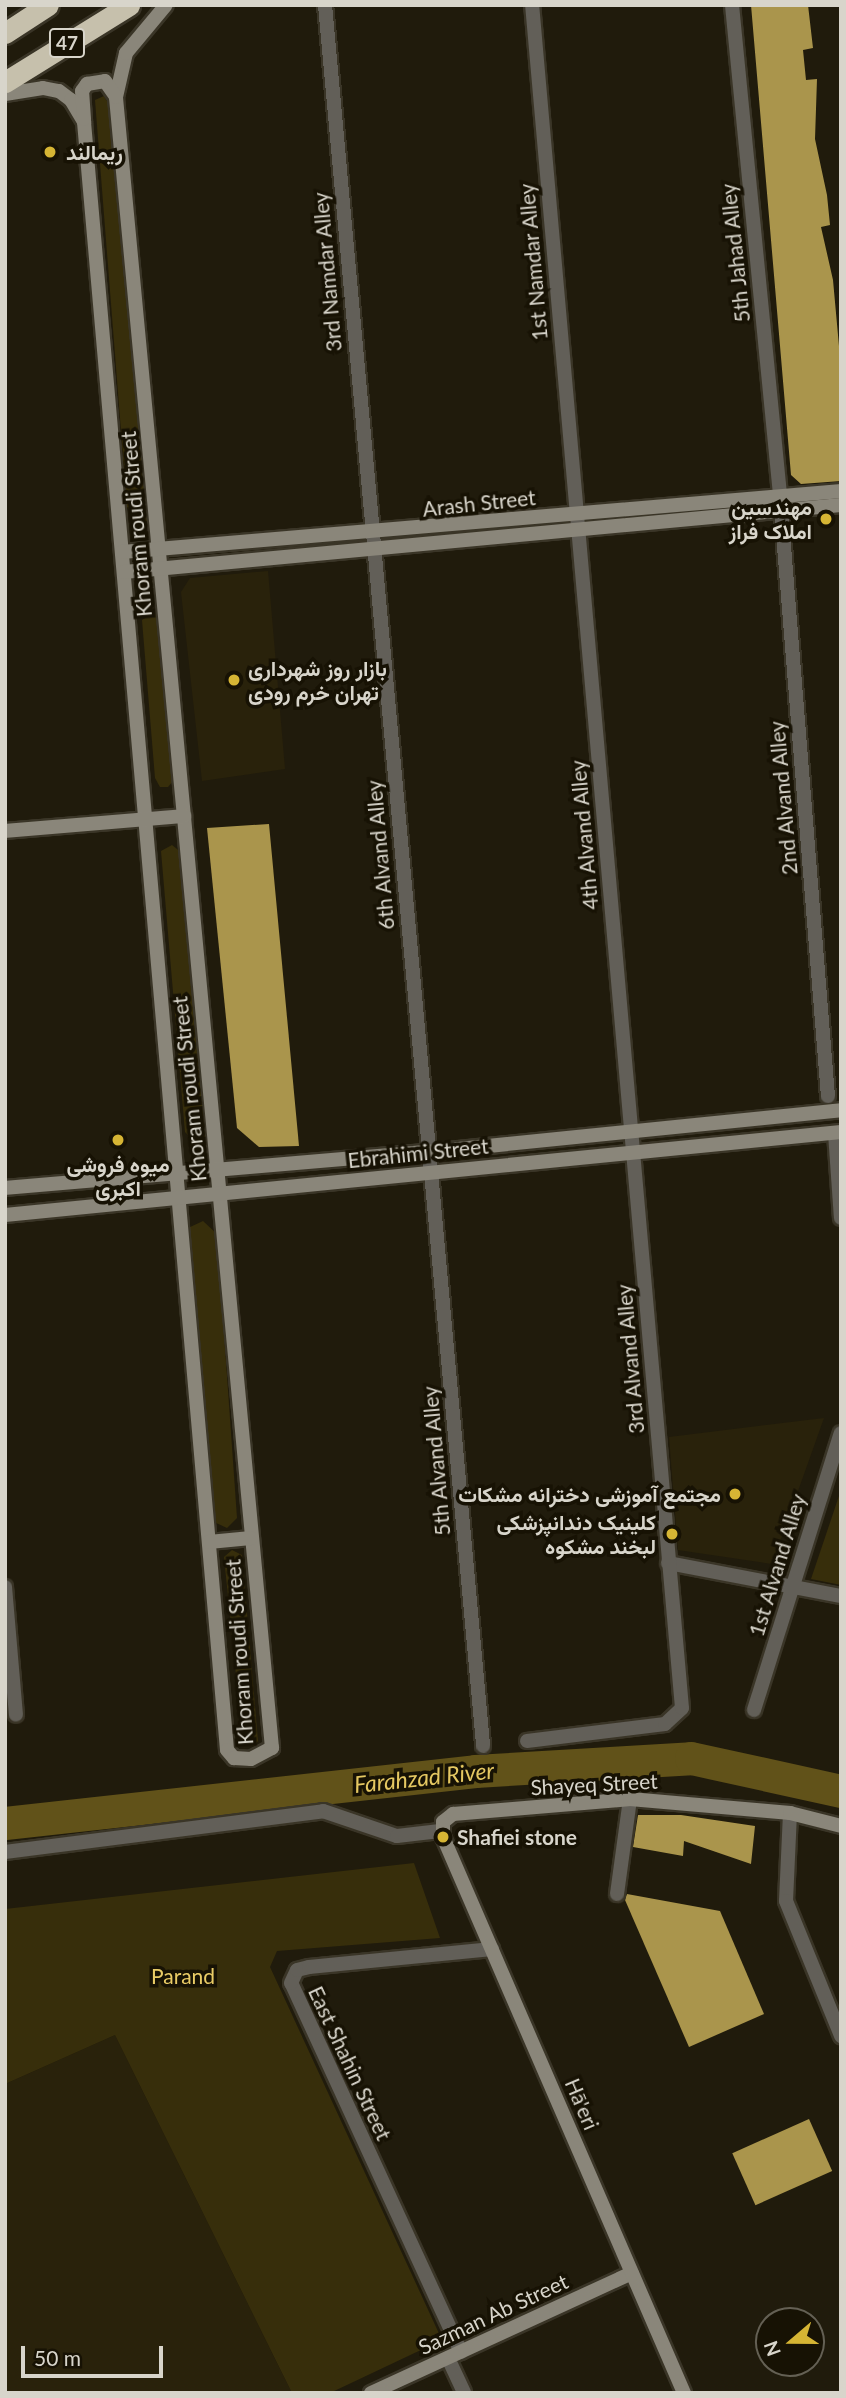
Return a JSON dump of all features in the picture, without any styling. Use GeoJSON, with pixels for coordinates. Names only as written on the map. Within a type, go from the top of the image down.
{"type":"FeatureCollection","features":[{"type":"Feature","properties":{"kind":"highway","name":"47"},"geometry":{"type":"LineString","coordinates":[[5,33],[48,5]]}},
{"type":"Feature","properties":{"kind":"highway","name":"47"},"geometry":{"type":"LineString","coordinates":[[5,82],[129,5]]}},
{"type":"Feature","properties":{"kind":"street","name":"Khoram roudi Street"},"geometry":{"type":"LineString","coordinates":[[116,97],[105,81],[87,84],[82,91],[227,1750],[234,1758],[251,1759],[272,1748],[116,97],[126,53],[166,5]]}},
{"type":"Feature","properties":{"kind":"street","name":"3rd Namdar Alley"},"geometry":{"type":"LineString","coordinates":[[325,5],[371,534]]}},
{"type":"Feature","properties":{"kind":"street","name":"1st Namdar Alley"},"geometry":{"type":"LineString","coordinates":[[532,5],[576,514]]}},
{"type":"Feature","properties":{"kind":"street","name":"5th Jahad Alley"},"geometry":{"type":"LineString","coordinates":[[732,5],[781,503]]}},
{"type":"Feature","properties":{"kind":"street"},"geometry":{"type":"LineString","coordinates":[[5,94],[43,88],[59,91],[71,100],[84,122]]}},
{"type":"Feature","properties":{"kind":"street","name":"Arash Street"},"geometry":{"type":"LineString","coordinates":[[124,572],[578,531],[781,503],[841,491]]}},
{"type":"Feature","properties":{"kind":"street","name":"Arash Street"},"geometry":{"type":"LineString","coordinates":[[122,552],[371,534],[576,514],[781,503],[841,505]]}},
{"type":"Feature","properties":{"kind":"street","name":"2nd Alvand Alley"},"geometry":{"type":"LineString","coordinates":[[781,503],[828,1096]]}},
{"type":"Feature","properties":{"kind":"street","name":"4th Alvand Alley"},"geometry":{"type":"LineString","coordinates":[[576,514],[634,1152]]}},
{"type":"Feature","properties":{"kind":"street","name":"6th Alvand Alley"},"geometry":{"type":"LineString","coordinates":[[371,534],[431,1172]]}},
{"type":"Feature","properties":{"kind":"street"},"geometry":{"type":"LineString","coordinates":[[5,831],[184,816]]}},
{"type":"Feature","properties":{"kind":"street"},"geometry":{"type":"LineString","coordinates":[[834,1111],[838,1132],[841,1218]]}},
{"type":"Feature","properties":{"kind":"street","name":"Ebrahimi Street"},"geometry":{"type":"LineString","coordinates":[[5,1188],[429,1152],[834,1111]]}},
{"type":"Feature","properties":{"kind":"street","name":"Ebrahimi Street"},"geometry":{"type":"LineString","coordinates":[[5,1215],[838,1132]]}},
{"type":"Feature","properties":{"kind":"street","name":"3rd Alvand Alley"},"geometry":{"type":"LineString","coordinates":[[527,1741],[674,1720],[682,1708],[634,1152]]}},
{"type":"Feature","properties":{"kind":"street","name":"5th Alvand Alley"},"geometry":{"type":"LineString","coordinates":[[431,1172],[483,1746]]}},
{"type":"Feature","properties":{"kind":"street","name":"1st Alvand Alley"},"geometry":{"type":"LineString","coordinates":[[754,1710],[841,1433]]}},
{"type":"Feature","properties":{"kind":"street"},"geometry":{"type":"LineString","coordinates":[[209,1542],[251,1538]]}},
{"type":"Feature","properties":{"kind":"street"},"geometry":{"type":"LineString","coordinates":[[668,1563],[793,1584],[841,1596]]}},
{"type":"Feature","properties":{"kind":"street"},"geometry":{"type":"LineString","coordinates":[[5,1587],[16,1716]]}},
{"type":"Feature","properties":{"kind":"street"},"geometry":{"type":"LineString","coordinates":[[617,1894],[630,1799]]}},
{"type":"Feature","properties":{"kind":"street","name":"Shayeq Street"},"geometry":{"type":"LineString","coordinates":[[440,1831],[453,1814],[630,1799],[790,1813],[841,1826]]}},
{"type":"Feature","properties":{"kind":"street"},"geometry":{"type":"LineString","coordinates":[[5,1852],[323,1811],[397,1836],[440,1831]]}},
{"type":"Feature","properties":{"kind":"street"},"geometry":{"type":"LineString","coordinates":[[790,1813],[786,1901],[841,2036]]}},
{"type":"Feature","properties":{"kind":"street","name":"Hā'eri"},"geometry":{"type":"LineString","coordinates":[[440,1831],[684,2393]]}},
{"type":"Feature","properties":{"kind":"street","name":"East Shahin Street"},"geometry":{"type":"LineString","coordinates":[[464,2393],[454,2355],[291,1983],[297,1970],[309,1967],[492,1949]]}},
{"type":"Feature","properties":{"kind":"street","name":"Sazman Ab Street"},"geometry":{"type":"LineString","coordinates":[[372,2393],[632,2273]]}},
{"type":"Feature","properties":{"kind":"shaded area","name":"بازار روز شهرداری تهران خرم رودی"},"geometry":{"type":"Polygon","coordinates":[[[268,571],[285,769],[202,781],[181,592],[190,578],[268,571]]]}},
{"type":"Feature","properties":{"kind":"shaded area","name":"مجتمع آموزشی دخترانه مشکات"},"geometry":{"type":"Polygon","coordinates":[[[824,1418],[772,1564],[678,1550],[669,1437],[824,1418]]]}},
{"type":"Feature","properties":{"kind":"shaded area"},"geometry":{"type":"Polygon","coordinates":[[[115,2035],[292,2393],[5,2393],[5,2084],[115,2035]]]}},
{"type":"Feature","properties":{"kind":"green space"},"geometry":{"type":"Polygon","coordinates":[[[104,96],[114,113],[149,513],[147,521],[139,522],[127,507],[95,100],[104,96]]]}},
{"type":"Feature","properties":{"kind":"green space"},"geometry":{"type":"Polygon","coordinates":[[[153,613],[159,616],[173,781],[168,787],[160,787],[155,778],[142,620],[153,613]]]}},
{"type":"Feature","properties":{"kind":"green space"},"geometry":{"type":"Polygon","coordinates":[[[172,845],[182,853],[205,1136],[198,1146],[185,1132],[161,851],[172,845]]]}},
{"type":"Feature","properties":{"kind":"green space"},"geometry":{"type":"Polygon","coordinates":[[[203,1221],[217,1234],[237,1518],[227,1528],[214,1522],[188,1228],[203,1221]]]}},
{"type":"Feature","properties":{"kind":"green space"},"geometry":{"type":"Polygon","coordinates":[[[841,1490],[841,1585],[811,1579],[841,1490]]]}},
{"type":"Feature","properties":{"kind":"green space"},"geometry":{"type":"Polygon","coordinates":[[[232,1550],[242,1555],[258,1741],[254,1746],[244,1741],[242,1734],[224,1557],[232,1550]]]}},
{"type":"Feature","properties":{"kind":"green space","name":"Parand"},"geometry":{"type":"Polygon","coordinates":[[[414,1863],[440,1938],[277,1951],[270,1967],[442,2340],[330,2393],[292,2393],[115,2035],[5,2084],[5,1909],[414,1863]]]}},
{"type":"Feature","properties":{"kind":"building"},"geometry":{"type":"Polygon","coordinates":[[[751,5],[808,5],[813,48],[803,50],[806,80],[817,79],[815,139],[827,195],[830,225],[821,227],[833,280],[841,368],[841,481],[801,484],[791,475],[751,5]]]}},
{"type":"Feature","properties":{"kind":"building"},"geometry":{"type":"Polygon","coordinates":[[[269,824],[299,1146],[259,1147],[237,1128],[207,828],[269,824]]]}},
{"type":"Feature","properties":{"kind":"building"},"geometry":{"type":"Polygon","coordinates":[[[638,1815],[681,1815],[755,1826],[751,1864],[684,1841],[683,1856],[633,1847],[638,1815]]]}},
{"type":"Feature","properties":{"kind":"building"},"geometry":{"type":"Polygon","coordinates":[[[627,1894],[720,1911],[764,2014],[689,2047],[625,1900],[627,1894]]]}},
{"type":"Feature","properties":{"kind":"building"},"geometry":{"type":"Polygon","coordinates":[[[809,2119],[832,2171],[755,2205],[732,2153],[809,2119]]]}},
{"type":"Feature","properties":{"kind":"waterway","name":"Farahzad River"},"geometry":{"type":"LineString","coordinates":[[5,1823],[475,1771],[691,1758],[841,1791]]}},
{"type":"Feature","properties":{"kind":"place","name":"ریمالند"},"geometry":{"type":"Point","coordinates":[50,152]}},
{"type":"Feature","properties":{"kind":"place","name":"مهندسین املاک فراز"},"geometry":{"type":"Point","coordinates":[826,519]}},
{"type":"Feature","properties":{"kind":"place","name":"بازار روز شهرداری تهران خرم رودی"},"geometry":{"type":"Point","coordinates":[234,680]}},
{"type":"Feature","properties":{"kind":"place","name":"میوه فروشی اکبری"},"geometry":{"type":"Point","coordinates":[118,1140]}},
{"type":"Feature","properties":{"kind":"place","name":"مجتمع آموزشی دخترانه مشکات"},"geometry":{"type":"Point","coordinates":[735,1494]}},
{"type":"Feature","properties":{"kind":"place","name":"کلینیک دندانپزشکی لبخند مشکوه"},"geometry":{"type":"Point","coordinates":[672,1534]}},
{"type":"Feature","properties":{"kind":"place","name":"Shafiei stone"},"geometry":{"type":"Point","coordinates":[443,1837]}}]}
